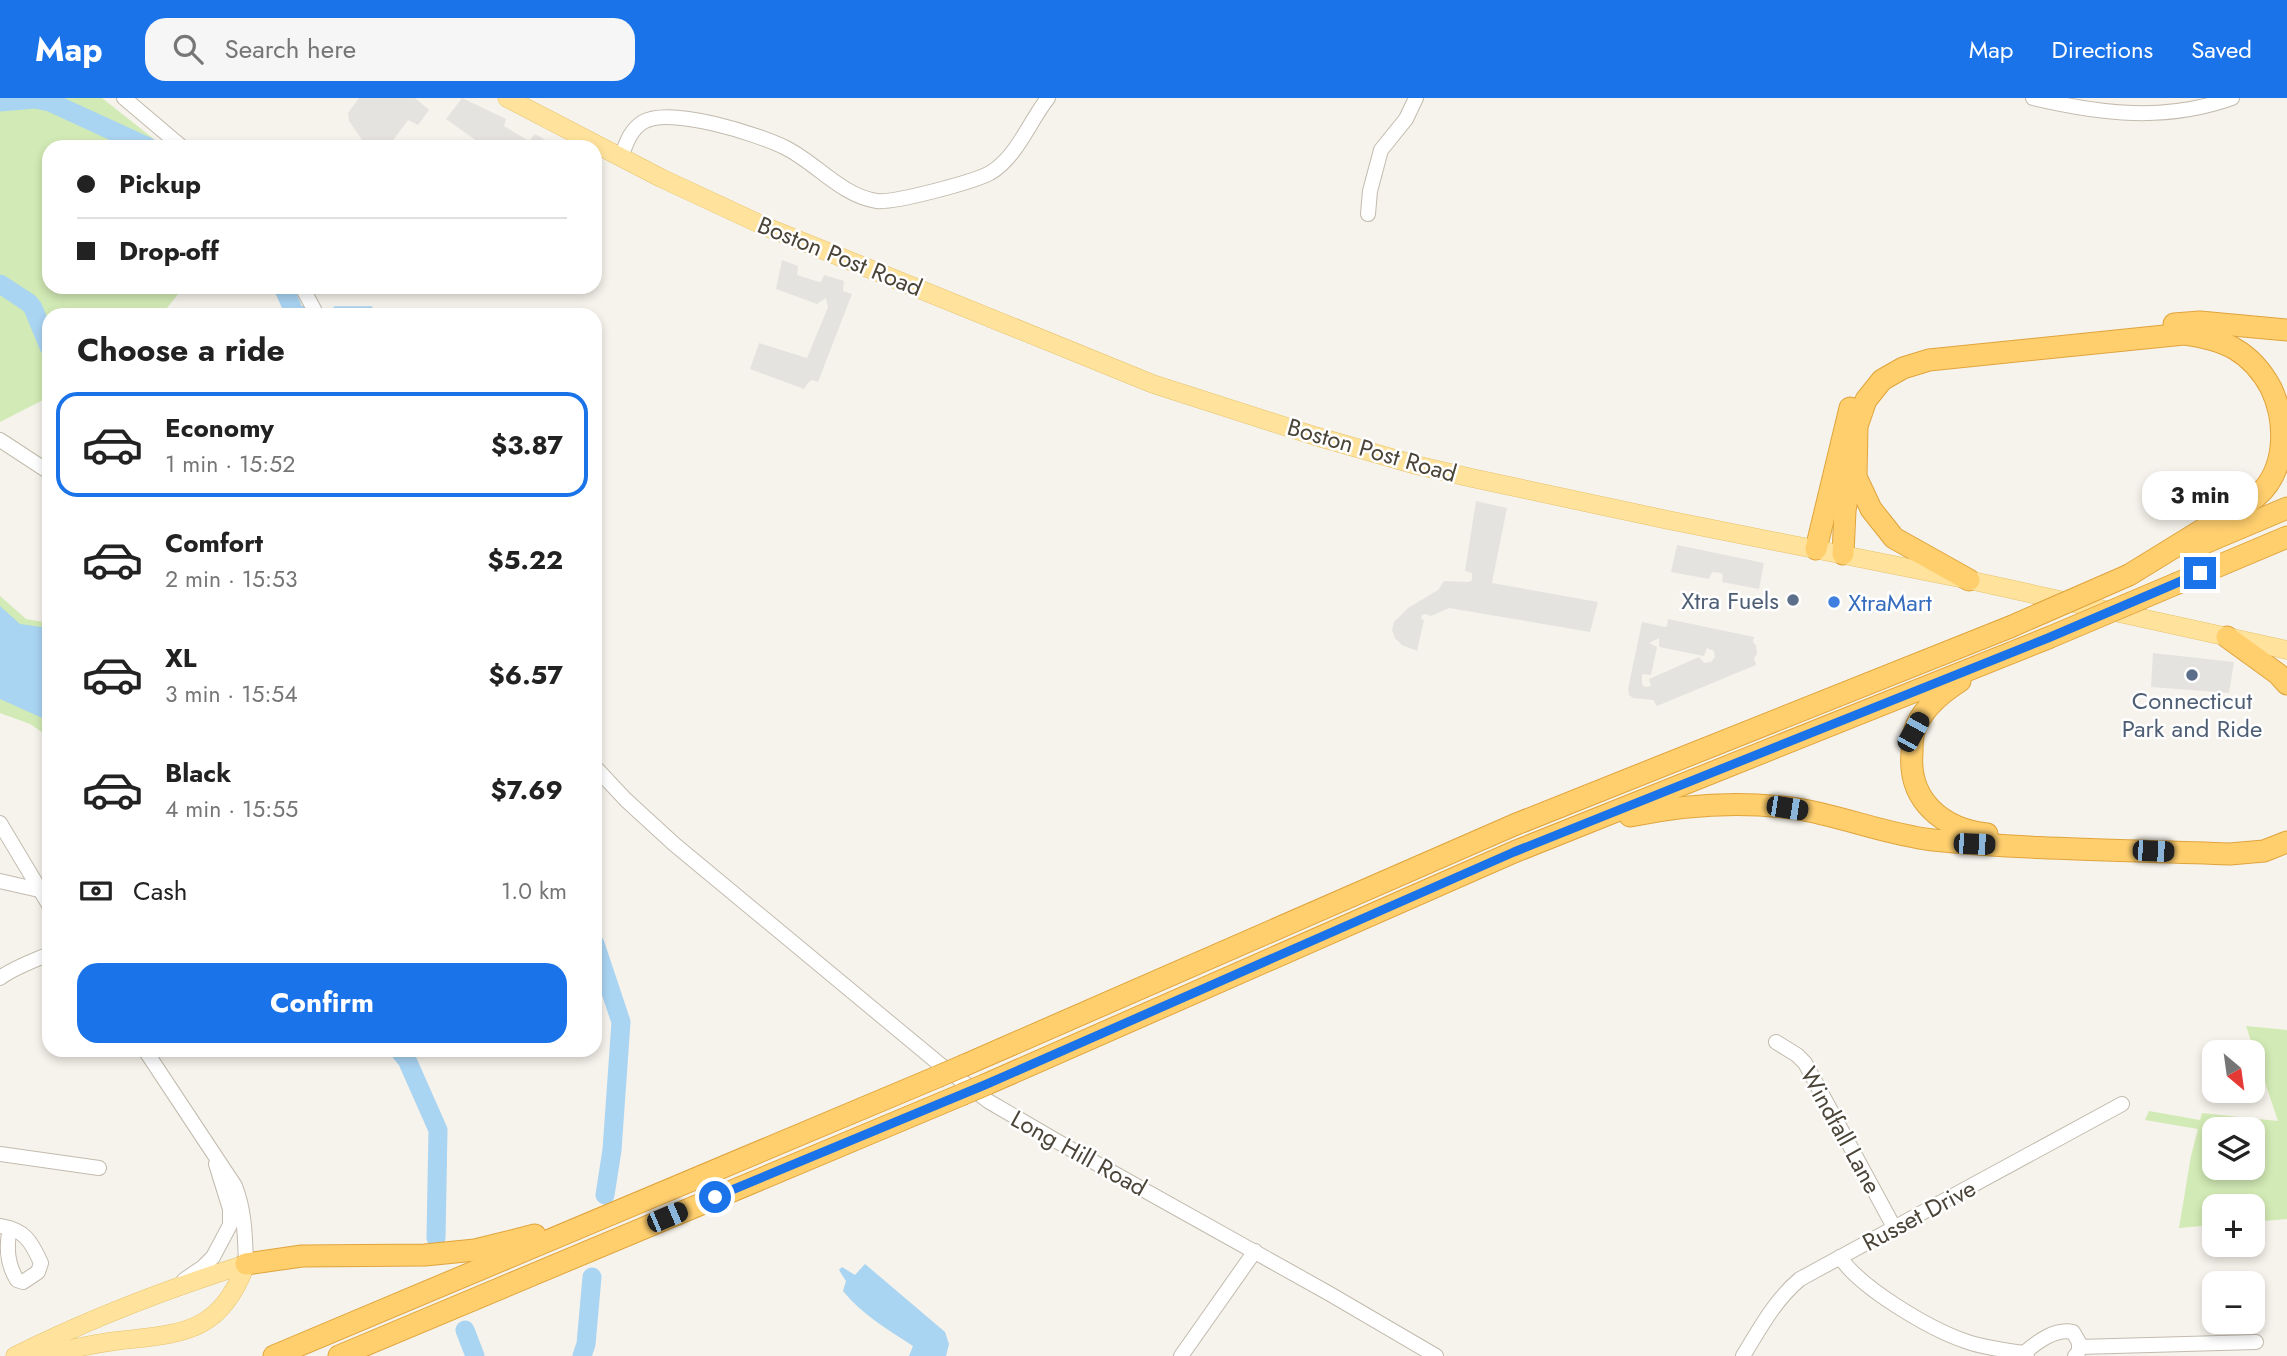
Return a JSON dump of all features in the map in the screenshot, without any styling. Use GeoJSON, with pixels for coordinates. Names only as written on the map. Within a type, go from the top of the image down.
{"type":"FeatureCollection","features":[{"type":"Feature","properties":{"kind":"highway"},"geometry":{"type":"LineString","coordinates":[[1816,549],[1848,414],[1860,388],[1877,370],[1900,356],[1928,349],[2200,322],[2287,330]]}},
{"type":"Feature","properties":{"kind":"highway"},"geometry":{"type":"LineString","coordinates":[[1843,554],[1845,511],[1857,426],[1866,400],[1882,380],[1903,368],[1929,360],[2184,334],[2210,338],[2237,349],[2262,372],[2279,402],[2285,438],[2279,469],[2259,495],[2129,575]]}},
{"type":"Feature","properties":{"kind":"highway"},"geometry":{"type":"LineString","coordinates":[[1857,426],[1857,477],[1871,509],[1895,538],[1969,580]]}},
{"type":"Feature","properties":{"kind":"highway"},"geometry":{"type":"LineString","coordinates":[[274,1356],[937,1077],[1514,825],[2010,627],[2287,508]]}},
{"type":"Feature","properties":{"kind":"highway"},"geometry":{"type":"LineString","coordinates":[[339,1356],[987,1084],[1514,852],[2048,638],[2287,537]]}},
{"type":"Feature","properties":{"kind":"highway"},"geometry":{"type":"LineString","coordinates":[[2227,637],[2278,674],[2287,684]]}},
{"type":"Feature","properties":{"kind":"highway"},"geometry":{"type":"LineString","coordinates":[[2048,638],[1958,682],[1929,705],[1913,732],[1911,763],[1917,790],[1932,811],[1952,825],[1983,833],[2237,844],[2267,840],[2287,829]]}},
{"type":"Feature","properties":{"kind":"highway"},"geometry":{"type":"LineString","coordinates":[[1514,852],[1627,816],[1673,807],[1722,804],[1769,805],[1897,833],[1974,844],[2230,854],[2264,851],[2287,842]]}},
{"type":"Feature","properties":{"kind":"highway"},"geometry":{"type":"LineString","coordinates":[[246,1264],[302,1255],[425,1255],[475,1250],[546,1232],[656,1195]]}},
{"type":"Feature","properties":{"kind":"highway"},"geometry":{"type":"LineString","coordinates":[[367,1356],[502,1287]]}},
{"type":"Feature","properties":{"kind":"main road","name":"Boston Post Road"},"geometry":{"type":"LineString","coordinates":[[507,98],[587,140]]}},
{"type":"Feature","properties":{"kind":"main road","name":"Boston Post Road"},"geometry":{"type":"LineString","coordinates":[[602,148],[764,226],[1153,384],[1416,465],[1668,520],[1969,580],[2287,650]]}},
{"type":"Feature","properties":{"kind":"main road"},"geometry":{"type":"LineString","coordinates":[[15,1356],[173,1287],[246,1264]]}},
{"type":"Feature","properties":{"kind":"main road"},"geometry":{"type":"LineString","coordinates":[[41,1356],[109,1342],[171,1334],[197,1326],[226,1304],[234,1293],[246,1264]]}},
{"type":"Feature","properties":{"kind":"street"},"geometry":{"type":"LineString","coordinates":[[124,98],[174,140]]}},
{"type":"Feature","properties":{"kind":"street"},"geometry":{"type":"LineString","coordinates":[[621,158],[628,137],[641,123],[673,116],[764,139],[804,159],[849,190],[878,201],[960,185],[991,172],[1017,147],[1036,113],[1048,98]]}},
{"type":"Feature","properties":{"kind":"street"},"geometry":{"type":"LineString","coordinates":[[1368,215],[1370,191],[1381,150],[1406,119],[1416,98]]}},
{"type":"Feature","properties":{"kind":"street"},"geometry":{"type":"LineString","coordinates":[[2033,98],[2123,114],[2160,113],[2213,105],[2232,98]]}},
{"type":"Feature","properties":{"kind":"street"},"geometry":{"type":"LineString","coordinates":[[0,440],[42,467]]}},
{"type":"Feature","properties":{"kind":"street","name":"Long Hill Road"},"geometry":{"type":"LineString","coordinates":[[602,774],[674,844],[937,1062],[988,1101],[1436,1356]]}},
{"type":"Feature","properties":{"kind":"street"},"geometry":{"type":"LineString","coordinates":[[0,823],[42,894]]}},
{"type":"Feature","properties":{"kind":"street"},"geometry":{"type":"LineString","coordinates":[[0,881],[39,890]]}},
{"type":"Feature","properties":{"kind":"street"},"geometry":{"type":"LineString","coordinates":[[3,973],[17,970],[42,958]]}},
{"type":"Feature","properties":{"kind":"street","name":"Windfall Lane"},"geometry":{"type":"LineString","coordinates":[[1776,1042],[1805,1063],[1895,1228]]}},
{"type":"Feature","properties":{"kind":"street"},"geometry":{"type":"LineString","coordinates":[[150,1057],[231,1178],[238,1195],[245,1234],[246,1264]]}},
{"type":"Feature","properties":{"kind":"street","name":"Russet Drive"},"geometry":{"type":"LineString","coordinates":[[1742,1356],[1786,1291],[1800,1279],[2122,1104]]}},
{"type":"Feature","properties":{"kind":"street"},"geometry":{"type":"LineString","coordinates":[[173,1287],[210,1261],[230,1225],[230,1209],[210,1146]]}},
{"type":"Feature","properties":{"kind":"street"},"geometry":{"type":"LineString","coordinates":[[0,1154],[99,1168]]}},
{"type":"Feature","properties":{"kind":"street"},"geometry":{"type":"LineString","coordinates":[[1181,1356],[1255,1251]]}},
{"type":"Feature","properties":{"kind":"street"},"geometry":{"type":"LineString","coordinates":[[1840,1258],[1849,1270],[1870,1287],[1938,1329],[1993,1349],[2026,1355],[2055,1333],[2069,1330],[2077,1338],[2077,1352],[2256,1342]]}},
{"type":"Feature","properties":{"kind":"green space"},"geometry":{"type":"Polygon","coordinates":[[[0,98],[102,98],[155,140],[42,140],[42,294],[178,294],[167,308],[42,308],[42,401],[0,422],[0,98]]]}},
{"type":"Feature","properties":{"kind":"green space"},"geometry":{"type":"Polygon","coordinates":[[[0,596],[26,619],[42,622],[42,732],[30,724],[0,713],[0,596]]]}},
{"type":"Feature","properties":{"kind":"green space"},"geometry":{"type":"Polygon","coordinates":[[[2246,1026],[2287,1030],[2287,1219],[2265,1221],[2265,1194],[2202,1194],[2202,1226],[2179,1228],[2198,1129],[2145,1120],[2149,1111],[2200,1120],[2202,1113],[2240,1117],[2202,1117],[2202,1180],[2265,1180],[2265,1120],[2278,1121],[2265,1082],[2265,1040],[2251,1040],[2246,1026]]]}},
{"type":"Feature","properties":{"kind":"shaded area"},"geometry":{"type":"Polygon","coordinates":[[[359,98],[415,98],[429,110],[418,125],[408,120],[393,140],[362,140],[349,121],[348,113],[359,98]]]}},
{"type":"Feature","properties":{"kind":"shaded area"},"geometry":{"type":"Polygon","coordinates":[[[462,98],[506,119],[504,126],[527,140],[475,140],[446,119],[462,98]]]}},
{"type":"Feature","properties":{"kind":"shaded area"},"geometry":{"type":"Polygon","coordinates":[[[535,134],[546,140],[530,140],[535,134]]]}},
{"type":"Feature","properties":{"kind":"shaded area"},"geometry":{"type":"Polygon","coordinates":[[[782,260],[798,266],[797,275],[819,282],[824,275],[844,281],[843,291],[852,294],[818,382],[812,380],[804,389],[750,369],[759,343],[807,358],[828,307],[826,298],[817,304],[776,289],[782,260]]]}},
{"type":"Feature","properties":{"kind":"shaded area"},"geometry":{"type":"Polygon","coordinates":[[[1476,501],[1507,508],[1492,583],[1598,602],[1590,632],[1449,608],[1431,616],[1422,615],[1421,619],[1424,620],[1417,651],[1402,645],[1395,638],[1392,630],[1394,622],[1408,608],[1438,590],[1444,581],[1472,580],[1472,573],[1465,571],[1476,501]]]}},
{"type":"Feature","properties":{"kind":"shaded area"},"geometry":{"type":"Polygon","coordinates":[[[1677,545],[1764,563],[1759,589],[1722,582],[1721,573],[1712,572],[1709,579],[1671,572],[1677,545]]]}},
{"type":"Feature","properties":{"kind":"shaded area"},"geometry":{"type":"Polygon","coordinates":[[[1668,619],[1754,637],[1756,665],[1657,706],[1653,700],[1633,698],[1628,689],[1642,622],[1667,626],[1668,619]],[[1659,638],[1649,643],[1657,647],[1651,675],[1642,674],[1642,684],[1645,687],[1651,686],[1649,679],[1699,657],[1704,663],[1711,662],[1715,657],[1714,651],[1707,648],[1704,656],[1659,647],[1659,638]]]}},
{"type":"Feature","properties":{"kind":"shaded area","name":"Connecticut Park and Ride"},"geometry":{"type":"Polygon","coordinates":[[[2153,653],[2234,662],[2229,693],[2151,687],[2153,653]]]}},
{"type":"Feature","properties":{"kind":"water"},"geometry":{"type":"Polygon","coordinates":[[[0,606],[20,624],[42,627],[42,718],[0,699],[0,606]]]}},
{"type":"Feature","properties":{"kind":"water"},"geometry":{"type":"Polygon","coordinates":[[[865,1264],[945,1332],[949,1344],[946,1356],[909,1356],[913,1346],[850,1299],[843,1291],[846,1281],[839,1270],[842,1267],[855,1275],[865,1264]]]}},
{"type":"Feature","properties":{"kind":"waterway"},"geometry":{"type":"LineString","coordinates":[[0,102],[35,99],[50,102],[133,140]]}},
{"type":"Feature","properties":{"kind":"waterway"},"geometry":{"type":"LineString","coordinates":[[0,284],[29,303],[42,330]]}},
{"type":"Feature","properties":{"kind":"waterway"},"geometry":{"type":"LineString","coordinates":[[286,294],[292,308]]}},
{"type":"Feature","properties":{"kind":"waterway"},"geometry":{"type":"LineString","coordinates":[[292,307],[306,308]]}},
{"type":"Feature","properties":{"kind":"waterway"},"geometry":{"type":"LineString","coordinates":[[335,308],[371,308]]}},
{"type":"Feature","properties":{"kind":"waterway"},"geometry":{"type":"LineString","coordinates":[[602,965],[621,1022],[612,1150],[605,1195]]}},
{"type":"Feature","properties":{"kind":"waterway"},"geometry":{"type":"LineString","coordinates":[[405,1057],[438,1130],[436,1238]]}},
{"type":"Feature","properties":{"kind":"waterway"},"geometry":{"type":"LineString","coordinates":[[582,1356],[586,1344],[592,1277]]}},
{"type":"Feature","properties":{"kind":"waterway"},"geometry":{"type":"LineString","coordinates":[[465,1330],[475,1356]]}},
{"type":"Feature","properties":{"kind":"place","name":"Xtra Fuels"},"geometry":{"type":"Point","coordinates":[1793,600]}},
{"type":"Feature","properties":{"kind":"place","name":"XtraMart"},"geometry":{"type":"Point","coordinates":[1834,602]}},
{"type":"Feature","properties":{"kind":"place","name":"Connecticut Park and Ride"},"geometry":{"type":"Point","coordinates":[2192,675]}},
{"type":"Feature","properties":{"kind":"route"},"geometry":{"type":"LineString","coordinates":[[715,1197],[987,1084],[1514,852],[2048,638],[2200,573]]}}]}
